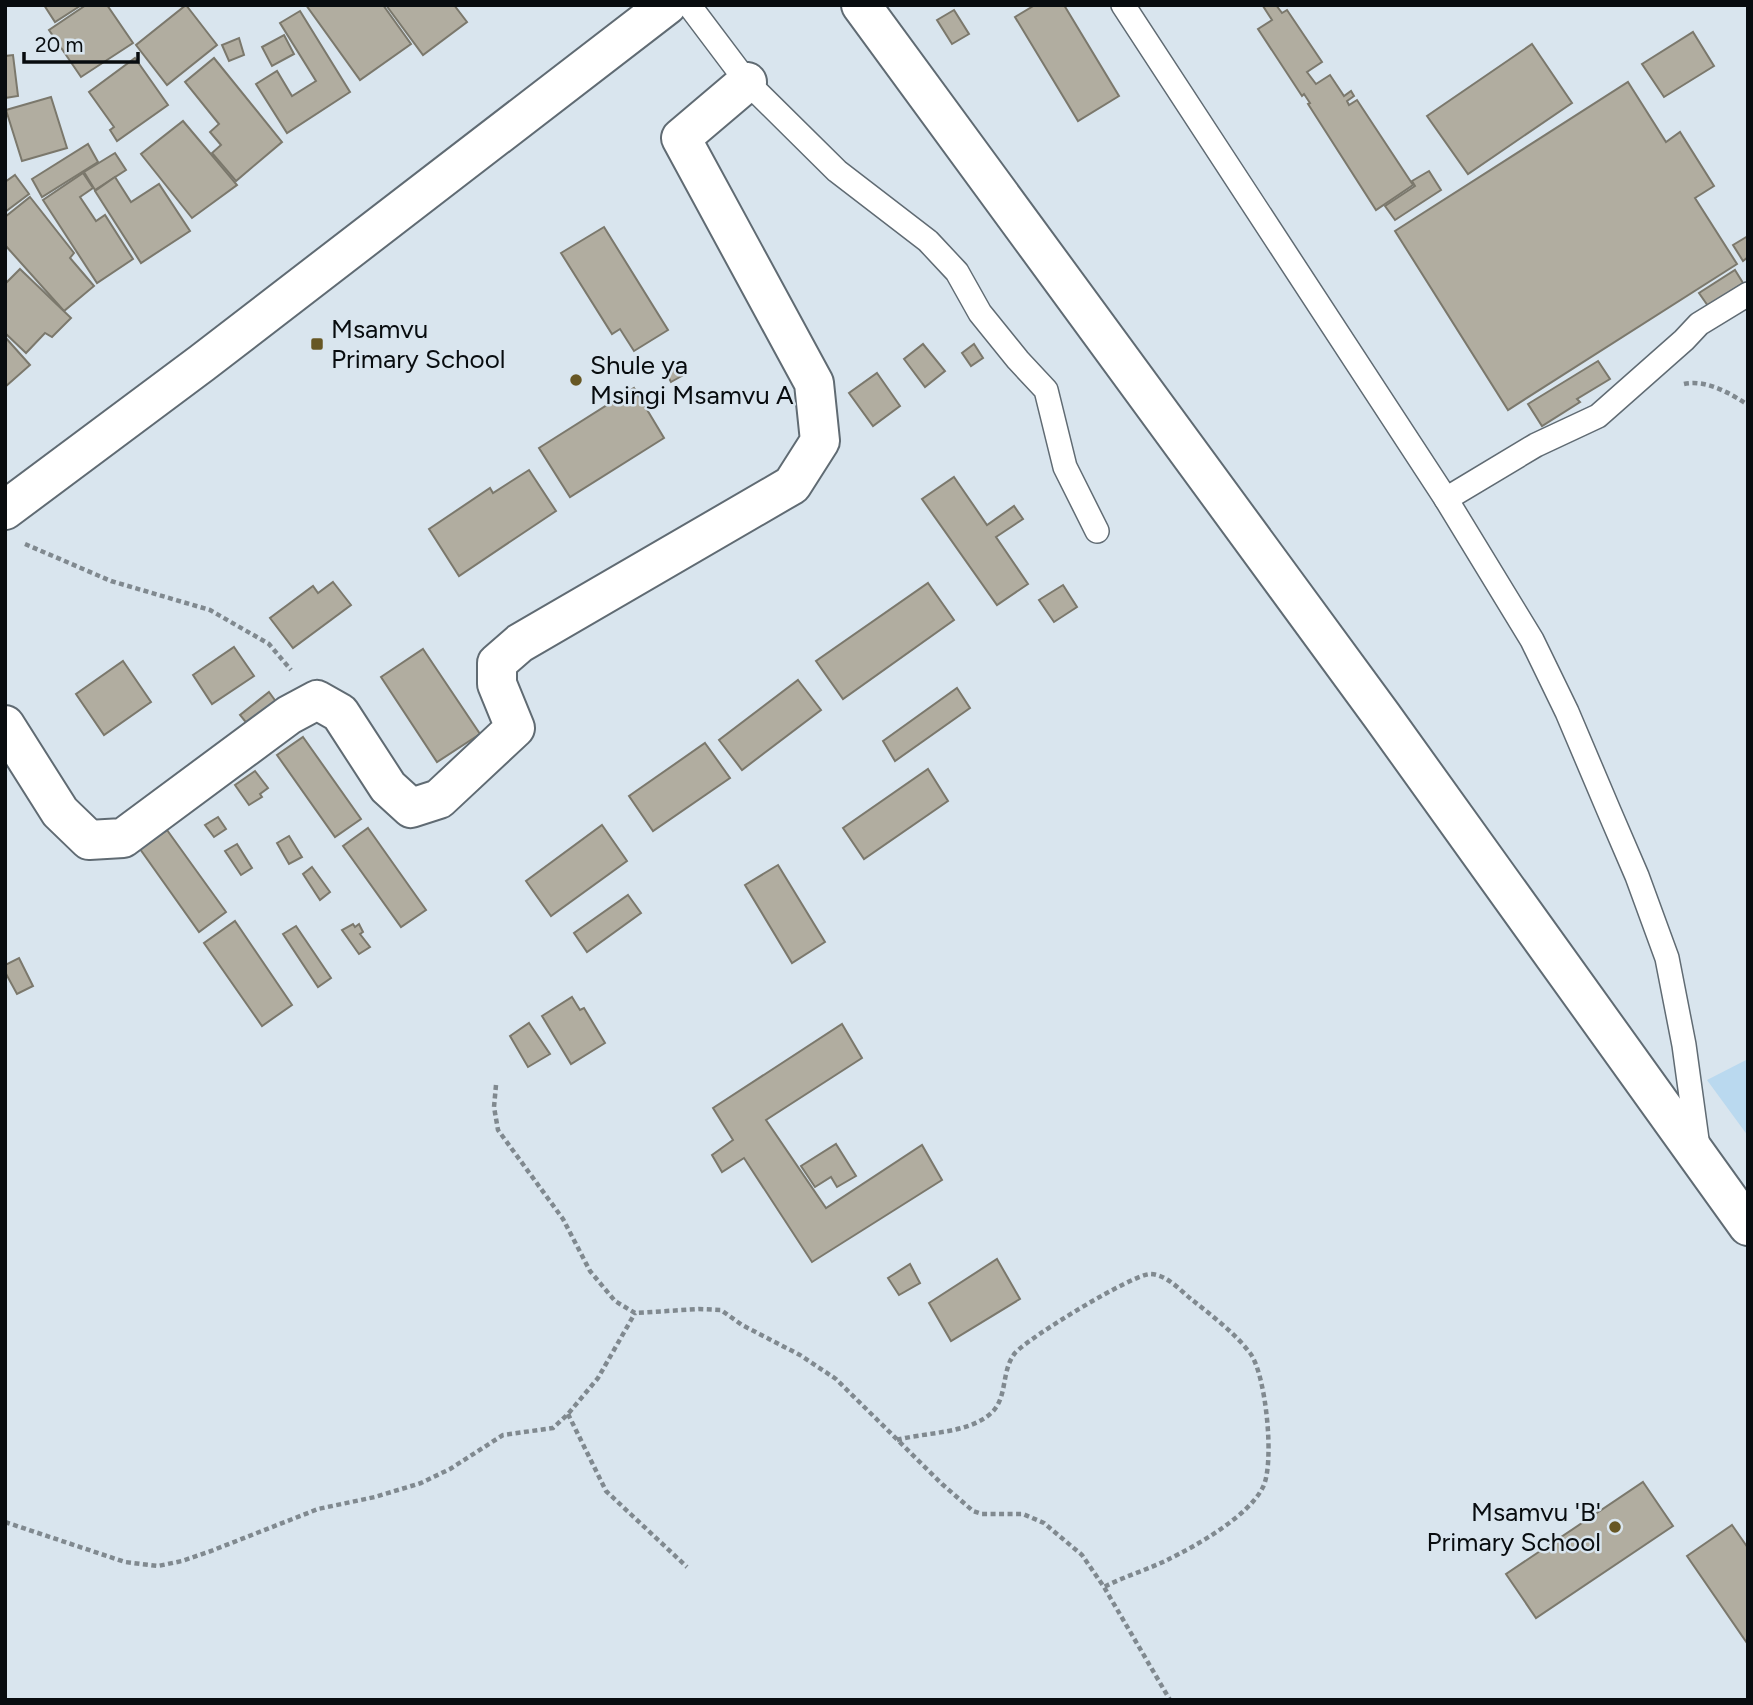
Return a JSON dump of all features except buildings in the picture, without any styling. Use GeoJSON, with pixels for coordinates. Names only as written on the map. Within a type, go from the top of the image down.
{"type":"FeatureCollection","features":[{"type":"Feature","properties":{"kind":"street"},"geometry":{"type":"LineString","coordinates":[[11,525],[202,363],[667,5]]}},
{"type":"Feature","properties":{"kind":"street"},"geometry":{"type":"LineString","coordinates":[[861,5],[1382,716],[1748,1226]]}},
{"type":"Feature","properties":{"kind":"street"},"geometry":{"type":"LineString","coordinates":[[5,725],[60,812],[89,841],[123,838],[289,715],[317,701],[340,713],[388,787],[411,807],[439,799],[515,728],[497,684],[497,663],[512,650],[792,485],[820,441],[814,383],[681,138],[747,82]]}},
{"type":"Feature","properties":{"kind":"lane"},"geometry":{"type":"LineString","coordinates":[[689,5],[747,82],[837,171],[928,241],[957,272],[980,313],[1046,390],[1065,467],[1097,531]]}},
{"type":"Feature","properties":{"kind":"lane"},"geometry":{"type":"LineString","coordinates":[[1123,5],[1446,499],[1532,640],[1567,712],[1641,887],[1667,958],[1684,1045],[1699,1160]]}},
{"type":"Feature","properties":{"kind":"lane"},"geometry":{"type":"LineString","coordinates":[[1446,499],[1536,445],[1598,416],[1699,324],[1748,294]]}},
{"type":"Feature","properties":{"kind":"path"},"geometry":{"type":"LineString","coordinates":[[1624,394],[1651,396],[1672,386],[1692,382],[1713,387],[1748,405]]}},
{"type":"Feature","properties":{"kind":"path"},"geometry":{"type":"LineString","coordinates":[[11,525],[111,581],[210,610],[270,644],[317,701]]}},
{"type":"Feature","properties":{"kind":"path"},"geometry":{"type":"LineString","coordinates":[[496,1085],[494,1107],[498,1130],[563,1219],[590,1271],[615,1301],[635,1313],[699,1308],[721,1310],[742,1325],[800,1354],[836,1379],[961,1503],[973,1511],[982,1514],[1023,1514],[1044,1523],[1082,1555],[1104,1587],[1170,1700]]}},
{"type":"Feature","properties":{"kind":"path"},"geometry":{"type":"LineString","coordinates":[[897,1440],[951,1430],[980,1421],[998,1406],[1011,1361],[1023,1346],[1137,1277],[1151,1274],[1164,1277],[1209,1313],[1251,1354],[1261,1382],[1269,1458],[1268,1474],[1256,1498],[1224,1526],[1167,1561],[1104,1587]]}},
{"type":"Feature","properties":{"kind":"path"},"geometry":{"type":"LineString","coordinates":[[5,1522],[125,1562],[148,1566],[169,1564],[241,1540],[318,1509],[387,1494],[430,1480],[503,1435],[553,1428],[598,1378],[635,1313]]}},
{"type":"Feature","properties":{"kind":"path"},"geometry":{"type":"LineString","coordinates":[[568,1414],[606,1491],[687,1567]]}},
{"type":"Feature","properties":{"kind":"shaded area"},"geometry":{"type":"Polygon","coordinates":[[[1748,1059],[1748,1136],[1707,1080],[1748,1059]]]}},
{"type":"Feature","properties":{"kind":"place","name":"Msamvu Primary School"},"geometry":{"type":"Point","coordinates":[317,344]}},
{"type":"Feature","properties":{"kind":"place","name":"Shule ya Msingi Msamvu A"},"geometry":{"type":"Point","coordinates":[576,380]}},
{"type":"Feature","properties":{"kind":"place","name":"Msamvu 'B' Primary School"},"geometry":{"type":"Point","coordinates":[1615,1527]}}]}
